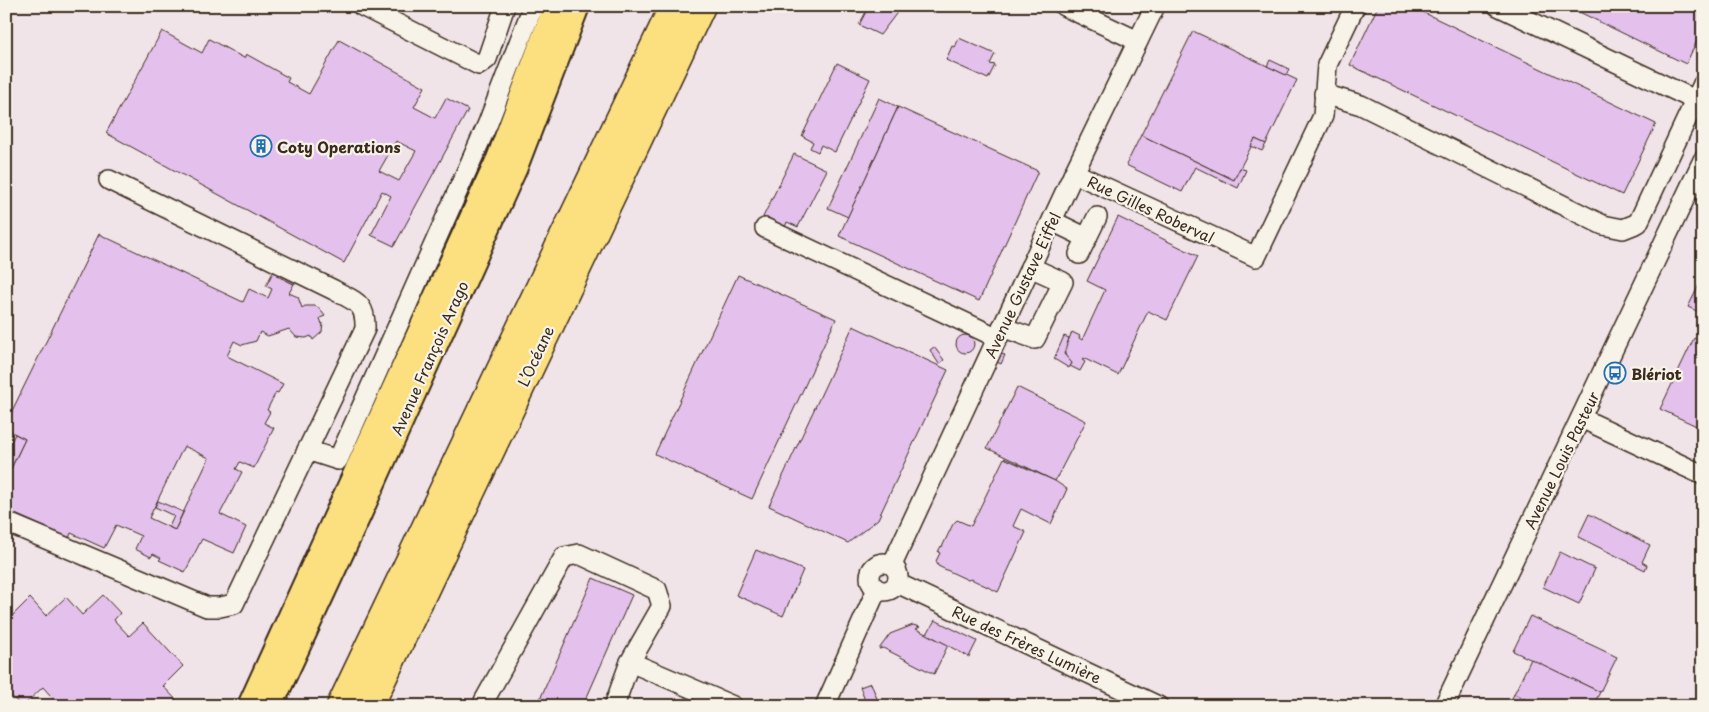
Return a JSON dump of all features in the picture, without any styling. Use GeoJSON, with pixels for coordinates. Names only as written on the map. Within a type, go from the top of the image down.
{"type":"FeatureCollection","features":[{"type":"Feature","properties":{"kind":"highway","name":"L’Océane"},"geometry":{"type":"LineString","coordinates":[[342,706],[674,6]]}},
{"type":"Feature","properties":{"kind":"highway","name":"L’Océane"},"geometry":{"type":"LineString","coordinates":[[369,706],[701,6]]}},
{"type":"Feature","properties":{"kind":"main road","name":"Avenue François Arago"},"geometry":{"type":"LineString","coordinates":[[250,706],[499,159],[556,6]]}},
{"type":"Feature","properties":{"kind":"main road","name":"Avenue François Arago"},"geometry":{"type":"LineString","coordinates":[[270,706],[359,514],[515,167],[577,6]]}},
{"type":"Feature","properties":{"kind":"street"},"geometry":{"type":"LineString","coordinates":[[362,6],[479,65],[487,59],[505,6]]}},
{"type":"Feature","properties":{"kind":"street"},"geometry":{"type":"LineString","coordinates":[[307,450],[338,460],[488,122],[533,6]]}},
{"type":"Feature","properties":{"kind":"street"},"geometry":{"type":"LineString","coordinates":[[1064,6],[1087,11],[1138,41]]}},
{"type":"Feature","properties":{"kind":"street","name":"Avenue Gustave Eiffel"},"geometry":{"type":"LineString","coordinates":[[895,574],[1030,267],[1155,6]]}},
{"type":"Feature","properties":{"kind":"street"},"geometry":{"type":"LineString","coordinates":[[1355,6],[1327,66],[1324,94],[1361,105],[1603,226],[1623,229],[1638,223],[1699,92],[1498,6]]}},
{"type":"Feature","properties":{"kind":"street","name":"Rue Gilles Roberval"},"geometry":{"type":"LineString","coordinates":[[1074,173],[1256,257],[1323,116],[1324,94]]}},
{"type":"Feature","properties":{"kind":"street","name":"Avenue Louis Pasteur"},"geometry":{"type":"LineString","coordinates":[[1444,706],[1703,160]]}},
{"type":"Feature","properties":{"kind":"street"},"geometry":{"type":"LineString","coordinates":[[6,522],[207,607],[220,608],[234,604],[364,329],[365,316],[360,305],[334,290],[110,180]]}},
{"type":"Feature","properties":{"kind":"street"},"geometry":{"type":"LineString","coordinates":[[1052,221],[1083,246],[1097,217]]}},
{"type":"Feature","properties":{"kind":"street"},"geometry":{"type":"LineString","coordinates":[[765,228],[1000,333],[1036,339],[1063,282],[1030,267]]}},
{"type":"Feature","properties":{"kind":"street"},"geometry":{"type":"LineString","coordinates":[[1581,418],[1703,474]]}},
{"type":"Feature","properties":{"kind":"street"},"geometry":{"type":"LineString","coordinates":[[487,706],[484,701],[564,557],[579,554],[657,590],[662,606],[630,662],[614,706]]}},
{"type":"Feature","properties":{"kind":"street"},"geometry":{"type":"LineString","coordinates":[[825,706],[877,589],[872,584],[870,578],[872,570],[877,565],[884,563],[895,574]]}},
{"type":"Feature","properties":{"kind":"street","name":"Rue des Frères Lumière"},"geometry":{"type":"LineString","coordinates":[[895,574],[1158,706]]}},
{"type":"Feature","properties":{"kind":"street"},"geometry":{"type":"LineString","coordinates":[[630,662],[733,706]]}},
{"type":"Feature","properties":{"kind":"building"},"geometry":{"type":"Polygon","coordinates":[[[317,6],[316,12],[305,7],[317,6]]]}},
{"type":"Feature","properties":{"kind":"building"},"geometry":{"type":"Polygon","coordinates":[[[869,6],[902,6],[880,35],[859,25],[869,6]]]}},
{"type":"Feature","properties":{"kind":"building"},"geometry":{"type":"Polygon","coordinates":[[[1378,6],[1410,6],[1656,124],[1622,195],[1350,65],[1378,6]]]}},
{"type":"Feature","properties":{"kind":"building"},"geometry":{"type":"Polygon","coordinates":[[[1567,6],[1703,6],[1703,28],[1686,64],[1567,6]]]}},
{"type":"Feature","properties":{"kind":"building","name":"Coty Operations"},"geometry":{"type":"Polygon","coordinates":[[[162,31],[202,53],[209,39],[244,58],[246,54],[289,78],[287,82],[309,94],[339,40],[425,87],[414,107],[435,118],[446,98],[468,110],[394,246],[371,235],[391,196],[382,191],[344,263],[106,133],[162,31]],[[396,141],[379,171],[399,181],[416,151],[396,141]]]}},
{"type":"Feature","properties":{"kind":"building"},"geometry":{"type":"Polygon","coordinates":[[[1193,31],[1297,80],[1266,144],[1255,139],[1234,180],[1141,135],[1193,31]]]}},
{"type":"Feature","properties":{"kind":"building"},"geometry":{"type":"Polygon","coordinates":[[[959,38],[995,54],[990,64],[995,65],[988,79],[946,60],[952,46],[955,47],[959,38]]]}},
{"type":"Feature","properties":{"kind":"building"},"geometry":{"type":"Polygon","coordinates":[[[1270,60],[1289,69],[1286,75],[1267,66],[1270,60]]]}},
{"type":"Feature","properties":{"kind":"building"},"geometry":{"type":"Polygon","coordinates":[[[837,63],[870,79],[835,152],[821,145],[818,152],[810,148],[813,142],[802,136],[837,63]]]}},
{"type":"Feature","properties":{"kind":"building"},"geometry":{"type":"Polygon","coordinates":[[[879,98],[898,107],[848,217],[828,208],[879,98]]]}},
{"type":"Feature","properties":{"kind":"building"},"geometry":{"type":"Polygon","coordinates":[[[898,107],[1038,171],[979,301],[839,236],[898,107]]]}},
{"type":"Feature","properties":{"kind":"building"},"geometry":{"type":"Polygon","coordinates":[[[1141,135],[1234,180],[1240,168],[1246,170],[1238,188],[1195,167],[1182,192],[1126,165],[1141,135]]]}},
{"type":"Feature","properties":{"kind":"building"},"geometry":{"type":"Polygon","coordinates":[[[1255,139],[1266,144],[1262,151],[1251,146],[1255,139]]]}},
{"type":"Feature","properties":{"kind":"building"},"geometry":{"type":"Polygon","coordinates":[[[794,154],[827,170],[798,227],[787,222],[785,227],[763,217],[794,154]]]}},
{"type":"Feature","properties":{"kind":"building"},"geometry":{"type":"Polygon","coordinates":[[[1118,217],[1198,256],[1167,320],[1148,311],[1118,375],[1083,358],[1082,360],[1085,362],[1080,371],[1070,366],[1072,363],[1066,357],[1064,350],[1072,332],[1080,336],[1079,338],[1082,340],[1105,290],[1087,281],[1118,217]]]}},
{"type":"Feature","properties":{"kind":"building"},"geometry":{"type":"Polygon","coordinates":[[[99,234],[243,302],[249,289],[268,298],[272,289],[266,286],[274,270],[279,273],[278,276],[294,284],[289,293],[298,297],[302,308],[305,306],[315,306],[325,316],[320,318],[323,323],[322,332],[313,340],[311,336],[306,338],[296,337],[289,329],[268,336],[260,332],[256,341],[242,345],[234,341],[227,356],[283,384],[278,393],[276,392],[267,410],[270,412],[264,423],[274,428],[254,468],[240,462],[236,469],[242,472],[220,514],[246,527],[234,553],[202,539],[185,572],[159,560],[161,558],[153,554],[151,557],[135,549],[141,536],[116,525],[104,548],[71,533],[69,538],[6,510],[6,479],[25,439],[6,429],[6,423],[99,234]],[[184,446],[149,518],[175,530],[209,458],[184,446]]]}},
{"type":"Feature","properties":{"kind":"building"},"geometry":{"type":"Polygon","coordinates":[[[279,273],[295,280],[294,284],[278,276],[279,273]]]}},
{"type":"Feature","properties":{"kind":"building"},"geometry":{"type":"Polygon","coordinates":[[[738,275],[836,319],[752,499],[655,454],[738,275]]]}},
{"type":"Feature","properties":{"kind":"building"},"geometry":{"type":"Polygon","coordinates":[[[1703,277],[1703,314],[1688,307],[1703,277]]]}},
{"type":"Feature","properties":{"kind":"building"},"geometry":{"type":"Polygon","coordinates":[[[853,326],[948,370],[878,519],[848,543],[769,506],[853,326]]]}},
{"type":"Feature","properties":{"kind":"building"},"geometry":{"type":"Polygon","coordinates":[[[965,335],[971,338],[974,344],[971,350],[965,353],[959,350],[956,344],[959,338],[965,335]]]}},
{"type":"Feature","properties":{"kind":"building"},"geometry":{"type":"Polygon","coordinates":[[[1064,336],[1069,338],[1064,354],[1072,363],[1069,368],[1054,359],[1064,336]]]}},
{"type":"Feature","properties":{"kind":"building"},"geometry":{"type":"Polygon","coordinates":[[[1694,338],[1703,342],[1703,429],[1660,409],[1694,338]]]}},
{"type":"Feature","properties":{"kind":"building"},"geometry":{"type":"Polygon","coordinates":[[[934,347],[944,360],[939,364],[930,350],[934,347]]]}},
{"type":"Feature","properties":{"kind":"building"},"geometry":{"type":"Polygon","coordinates":[[[1001,354],[1005,355],[1001,364],[997,362],[1001,354]]]}},
{"type":"Feature","properties":{"kind":"building"},"geometry":{"type":"Polygon","coordinates":[[[1017,387],[1086,421],[1055,481],[987,448],[1017,387]]]}},
{"type":"Feature","properties":{"kind":"building"},"geometry":{"type":"Polygon","coordinates":[[[15,434],[25,439],[6,479],[6,452],[15,434]]]}},
{"type":"Feature","properties":{"kind":"building"},"geometry":{"type":"Polygon","coordinates":[[[1004,458],[1055,481],[1067,489],[1051,524],[1021,509],[1013,526],[1026,532],[998,592],[938,566],[936,561],[941,546],[957,520],[971,526],[1004,458]]]}},
{"type":"Feature","properties":{"kind":"building"},"geometry":{"type":"Polygon","coordinates":[[[158,501],[183,512],[175,530],[169,527],[174,516],[155,507],[158,501]]]}},
{"type":"Feature","properties":{"kind":"building"},"geometry":{"type":"Polygon","coordinates":[[[1589,514],[1650,545],[1642,562],[1647,565],[1645,570],[1578,537],[1589,514]]]}},
{"type":"Feature","properties":{"kind":"building"},"geometry":{"type":"Polygon","coordinates":[[[756,550],[803,570],[783,616],[736,595],[756,550]]]}},
{"type":"Feature","properties":{"kind":"building"},"geometry":{"type":"Polygon","coordinates":[[[1560,552],[1595,569],[1579,604],[1543,587],[1560,552]]]}},
{"type":"Feature","properties":{"kind":"building"},"geometry":{"type":"Polygon","coordinates":[[[593,578],[632,595],[583,706],[537,706],[593,578]]]}},
{"type":"Feature","properties":{"kind":"building"},"geometry":{"type":"Polygon","coordinates":[[[103,595],[120,613],[114,620],[129,636],[143,623],[183,666],[163,686],[182,706],[56,706],[58,704],[43,687],[21,706],[6,690],[6,687],[11,682],[6,676],[6,618],[8,620],[30,598],[46,616],[66,597],[82,615],[103,595]]]}},
{"type":"Feature","properties":{"kind":"building"},"geometry":{"type":"Polygon","coordinates":[[[1530,616],[1617,657],[1600,692],[1513,651],[1530,616]]]}},
{"type":"Feature","properties":{"kind":"building"},"geometry":{"type":"Polygon","coordinates":[[[935,620],[977,641],[969,657],[927,634],[935,620]]]}},
{"type":"Feature","properties":{"kind":"building"},"geometry":{"type":"Polygon","coordinates":[[[913,625],[920,627],[916,629],[948,645],[934,674],[883,648],[879,649],[890,634],[913,625]]]}},
{"type":"Feature","properties":{"kind":"building"},"geometry":{"type":"Polygon","coordinates":[[[1531,659],[1600,692],[1593,706],[1540,706],[1514,694],[1531,659]]]}},
{"type":"Feature","properties":{"kind":"building"},"geometry":{"type":"Polygon","coordinates":[[[871,683],[879,704],[867,706],[860,687],[871,683]]]}},
{"type":"Feature","properties":{"kind":"building"},"geometry":{"type":"Polygon","coordinates":[[[1514,694],[1540,706],[1509,706],[1514,694]]]}},
{"type":"Feature","properties":{"kind":"place","name":"Coty Operations"},"geometry":{"type":"Point","coordinates":[261,146]}},
{"type":"Feature","properties":{"kind":"place","name":"Blériot"},"geometry":{"type":"Point","coordinates":[1615,373]}}]}
